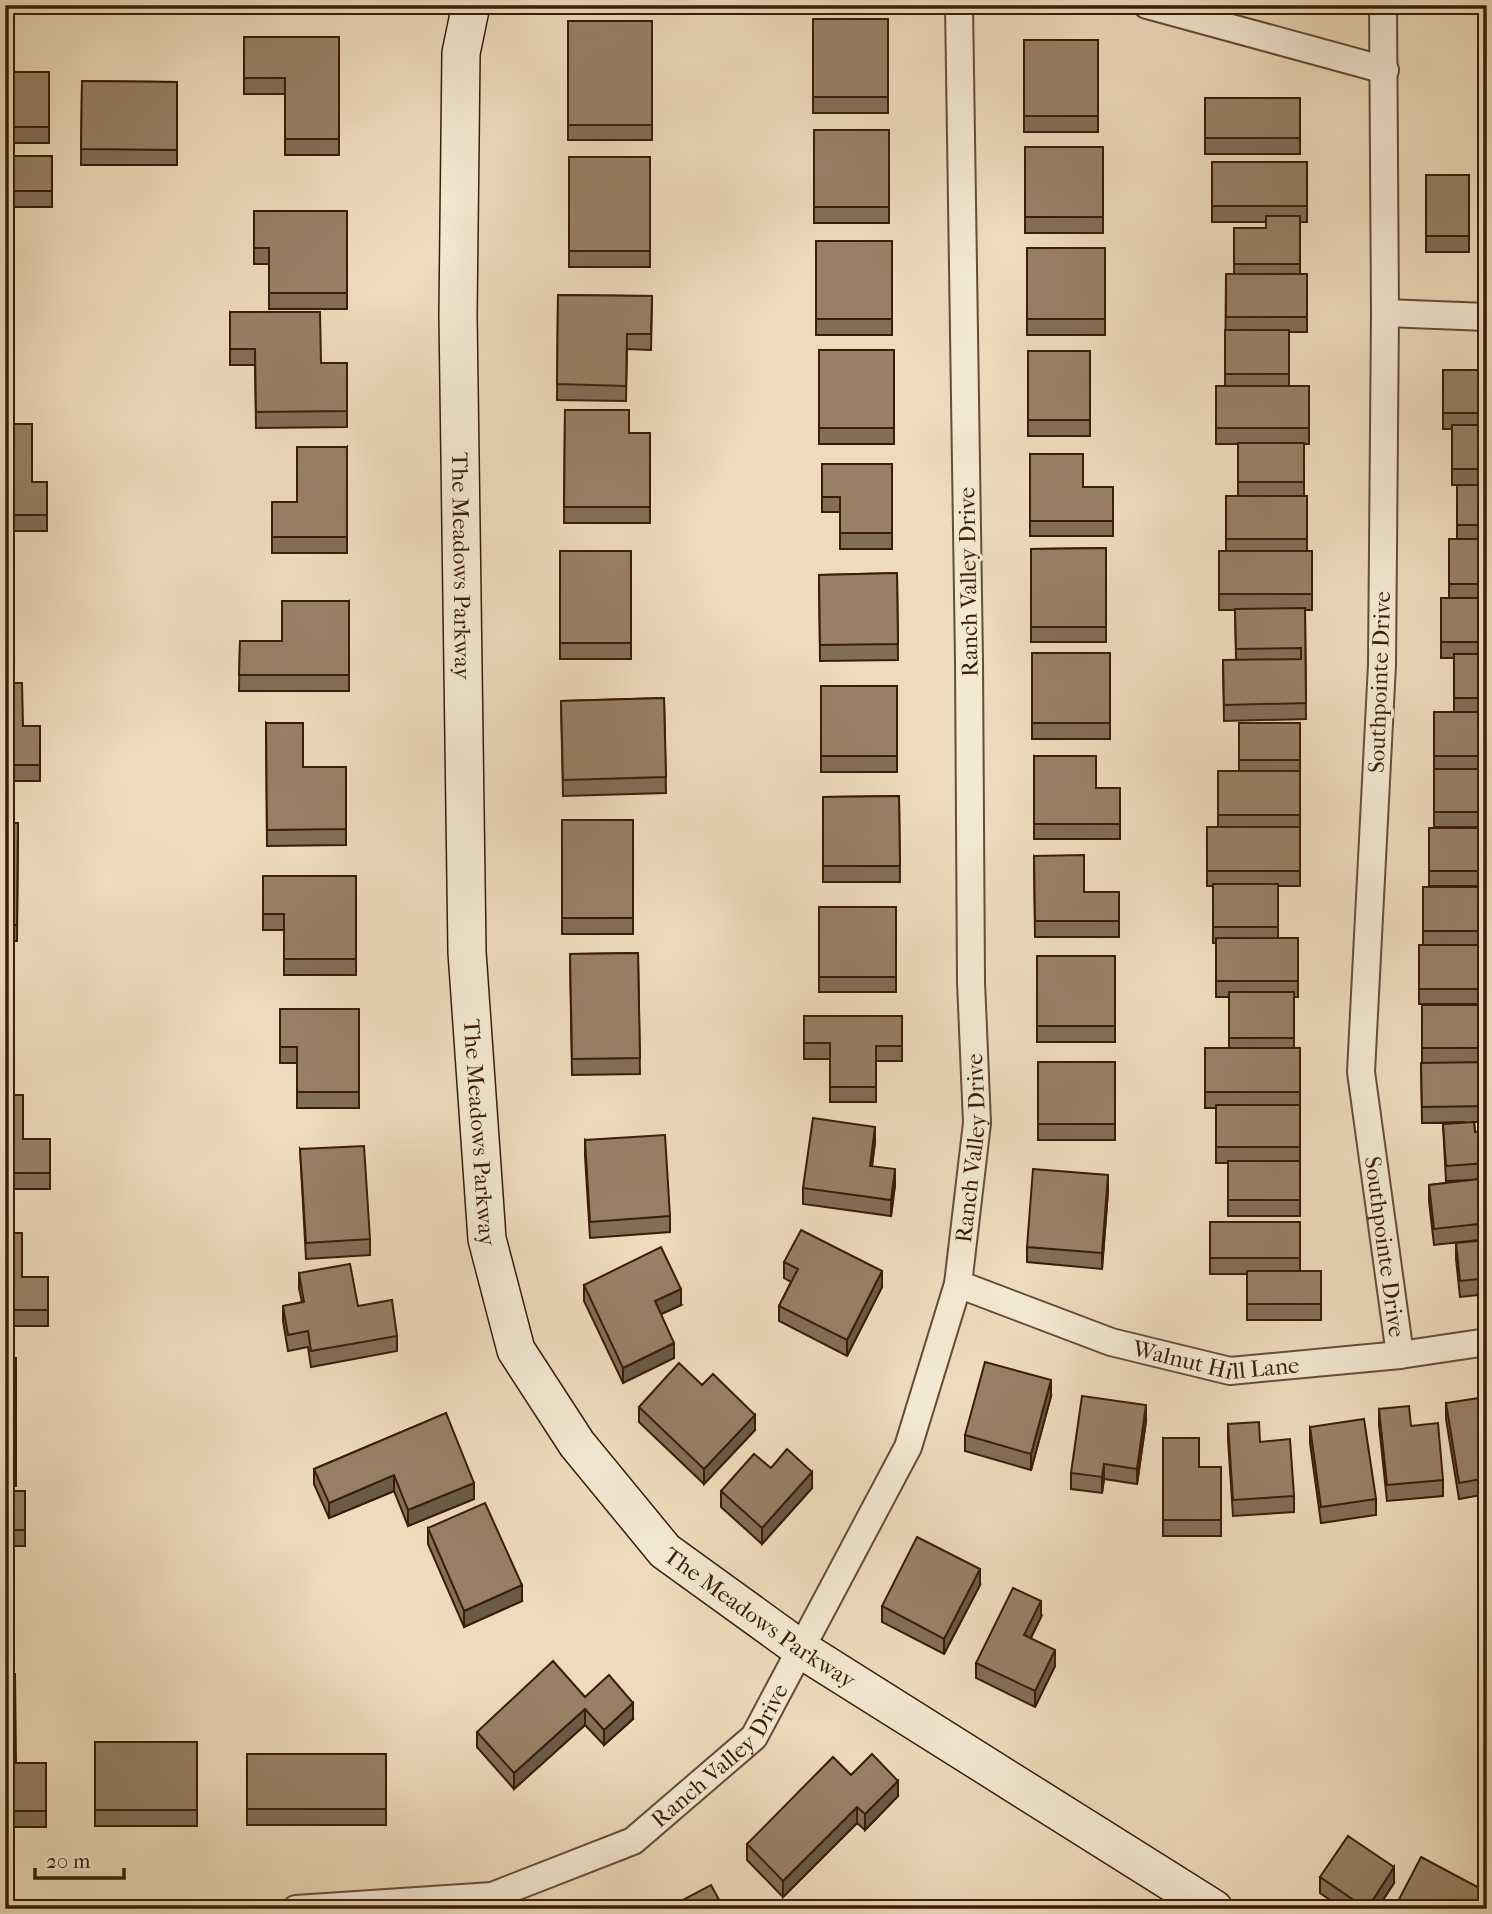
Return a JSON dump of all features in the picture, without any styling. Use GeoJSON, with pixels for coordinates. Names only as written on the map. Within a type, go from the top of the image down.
{"type":"FeatureCollection","features":[{"type":"Feature","properties":{"kind":"street","name":"The Meadows Parkway"},"geometry":{"type":"LineString","coordinates":[[471,5],[461,53],[458,315],[467,952],[487,1239],[516,1350],[577,1444],[665,1551],[802,1650],[1214,1909]]}},
{"type":"Feature","properties":{"kind":"street","name":"Ranch Valley Drive"},"geometry":{"type":"LineString","coordinates":[[296,1909],[492,1896],[633,1841],[754,1737],[908,1447],[958,1284],[977,1123],[971,982],[970,660],[959,5]]}},
{"type":"Feature","properties":{"kind":"street"},"geometry":{"type":"LineString","coordinates":[[1147,5],[1385,70]]}},
{"type":"Feature","properties":{"kind":"street","name":"Southpointe Drive"},"geometry":{"type":"LineString","coordinates":[[1383,5],[1385,313],[1382,665],[1361,1072],[1400,1355]]}},
{"type":"Feature","properties":{"kind":"street"},"geometry":{"type":"LineString","coordinates":[[1385,313],[1487,317]]}},
{"type":"Feature","properties":{"kind":"street","name":"Walnut Hill Lane"},"geometry":{"type":"LineString","coordinates":[[958,1284],[1111,1342],[1230,1371],[1400,1355],[1487,1342]]}},
{"type":"Feature","properties":{"kind":"building"},"geometry":{"type":"Polygon","coordinates":[[[813,19],[888,19],[888,97],[813,97],[813,19]]]}},
{"type":"Feature","properties":{"kind":"building"},"geometry":{"type":"Polygon","coordinates":[[[568,21],[652,21],[652,125],[568,125],[568,21]]]}},
{"type":"Feature","properties":{"kind":"building"},"geometry":{"type":"Polygon","coordinates":[[[244,37],[339,37],[339,139],[285,139],[285,78],[244,78],[244,37]]]}},
{"type":"Feature","properties":{"kind":"building"},"geometry":{"type":"Polygon","coordinates":[[[1024,40],[1098,40],[1098,116],[1024,116],[1024,40]]]}},
{"type":"Feature","properties":{"kind":"building"},"geometry":{"type":"Polygon","coordinates":[[[5,72],[49,72],[49,127],[10,127],[10,156],[52,156],[52,191],[5,191],[5,72]]]}},
{"type":"Feature","properties":{"kind":"building"},"geometry":{"type":"Polygon","coordinates":[[[82,81],[177,82],[177,150],[81,149],[82,81]]]}},
{"type":"Feature","properties":{"kind":"building"},"geometry":{"type":"Polygon","coordinates":[[[1205,98],[1300,98],[1300,138],[1205,138],[1205,98]]]}},
{"type":"Feature","properties":{"kind":"building"},"geometry":{"type":"Polygon","coordinates":[[[814,130],[889,130],[889,207],[814,207],[814,130]]]}},
{"type":"Feature","properties":{"kind":"building"},"geometry":{"type":"Polygon","coordinates":[[[1483,145],[1487,145],[1487,237],[1483,237],[1483,145]]]}},
{"type":"Feature","properties":{"kind":"building"},"geometry":{"type":"Polygon","coordinates":[[[1025,147],[1103,147],[1103,217],[1025,217],[1025,147]]]}},
{"type":"Feature","properties":{"kind":"building"},"geometry":{"type":"Polygon","coordinates":[[[569,157],[650,157],[650,251],[569,251],[569,157]]]}},
{"type":"Feature","properties":{"kind":"building"},"geometry":{"type":"Polygon","coordinates":[[[1212,162],[1307,162],[1307,206],[1212,206],[1212,162]]]}},
{"type":"Feature","properties":{"kind":"building"},"geometry":{"type":"Polygon","coordinates":[[[1426,175],[1469,175],[1469,236],[1426,236],[1426,175]]]}},
{"type":"Feature","properties":{"kind":"building"},"geometry":{"type":"Polygon","coordinates":[[[254,211],[347,211],[347,293],[269,293],[269,248],[254,248],[254,211]]]}},
{"type":"Feature","properties":{"kind":"building"},"geometry":{"type":"Polygon","coordinates":[[[1266,216],[1300,216],[1300,264],[1234,264],[1234,228],[1266,228],[1266,216]]]}},
{"type":"Feature","properties":{"kind":"building"},"geometry":{"type":"Polygon","coordinates":[[[816,241],[892,241],[892,319],[816,319],[816,241]]]}},
{"type":"Feature","properties":{"kind":"building"},"geometry":{"type":"Polygon","coordinates":[[[1027,248],[1105,248],[1105,319],[1027,319],[1027,248]]]}},
{"type":"Feature","properties":{"kind":"building"},"geometry":{"type":"Polygon","coordinates":[[[1226,274],[1307,274],[1307,317],[1226,317],[1226,274]]]}},
{"type":"Feature","properties":{"kind":"building"},"geometry":{"type":"Polygon","coordinates":[[[558,295],[652,296],[651,334],[627,334],[626,386],[557,384],[558,295]]]}},
{"type":"Feature","properties":{"kind":"building"},"geometry":{"type":"Polygon","coordinates":[[[230,312],[320,312],[321,363],[347,363],[347,411],[256,412],[255,349],[230,349],[230,312]]]}},
{"type":"Feature","properties":{"kind":"building"},"geometry":{"type":"Polygon","coordinates":[[[1225,330],[1289,330],[1289,374],[1225,374],[1225,330]]]}},
{"type":"Feature","properties":{"kind":"building"},"geometry":{"type":"Polygon","coordinates":[[[819,350],[894,350],[894,428],[819,428],[819,350]]]}},
{"type":"Feature","properties":{"kind":"building"},"geometry":{"type":"Polygon","coordinates":[[[1028,351],[1090,351],[1090,420],[1028,420],[1028,351]]]}},
{"type":"Feature","properties":{"kind":"building"},"geometry":{"type":"Polygon","coordinates":[[[1443,370],[1487,370],[1487,413],[1443,413],[1443,370]]]}},
{"type":"Feature","properties":{"kind":"building"},"geometry":{"type":"Polygon","coordinates":[[[1216,386],[1309,386],[1309,428],[1216,428],[1216,386]]]}},
{"type":"Feature","properties":{"kind":"building"},"geometry":{"type":"Polygon","coordinates":[[[565,410],[629,410],[629,433],[650,433],[650,507],[564,507],[565,410]]]}},
{"type":"Feature","properties":{"kind":"building"},"geometry":{"type":"Polygon","coordinates":[[[5,424],[32,424],[32,482],[47,482],[47,515],[5,515],[5,424]]]}},
{"type":"Feature","properties":{"kind":"building"},"geometry":{"type":"Polygon","coordinates":[[[1452,425],[1487,425],[1487,469],[1452,469],[1452,425]]]}},
{"type":"Feature","properties":{"kind":"building"},"geometry":{"type":"Polygon","coordinates":[[[1238,443],[1304,443],[1304,482],[1238,482],[1238,443]]]}},
{"type":"Feature","properties":{"kind":"building"},"geometry":{"type":"Polygon","coordinates":[[[297,447],[347,447],[347,537],[272,537],[272,502],[297,502],[297,447]]]}},
{"type":"Feature","properties":{"kind":"building"},"geometry":{"type":"Polygon","coordinates":[[[1030,454],[1083,454],[1083,487],[1113,487],[1113,521],[1030,521],[1030,454]]]}},
{"type":"Feature","properties":{"kind":"building"},"geometry":{"type":"Polygon","coordinates":[[[822,464],[892,464],[892,533],[840,533],[840,497],[822,497],[822,464]]]}},
{"type":"Feature","properties":{"kind":"building"},"geometry":{"type":"Polygon","coordinates":[[[1457,485],[1487,485],[1487,525],[1457,525],[1457,485]]]}},
{"type":"Feature","properties":{"kind":"building"},"geometry":{"type":"Polygon","coordinates":[[[1226,496],[1307,496],[1307,539],[1226,539],[1226,496]]]}},
{"type":"Feature","properties":{"kind":"building"},"geometry":{"type":"Polygon","coordinates":[[[1449,539],[1487,539],[1487,584],[1449,584],[1449,539]]]}},
{"type":"Feature","properties":{"kind":"building"},"geometry":{"type":"Polygon","coordinates":[[[1106,548],[1106,627],[1031,627],[1031,549],[1106,548]]]}},
{"type":"Feature","properties":{"kind":"building"},"geometry":{"type":"Polygon","coordinates":[[[5,551],[11,551],[12,659],[5,659],[5,551]]]}},
{"type":"Feature","properties":{"kind":"building"},"geometry":{"type":"Polygon","coordinates":[[[560,551],[631,551],[631,643],[560,643],[560,551]]]}},
{"type":"Feature","properties":{"kind":"building"},"geometry":{"type":"Polygon","coordinates":[[[1219,551],[1312,551],[1312,594],[1219,594],[1219,551]]]}},
{"type":"Feature","properties":{"kind":"building"},"geometry":{"type":"Polygon","coordinates":[[[897,573],[898,644],[820,645],[819,575],[897,573]]]}},
{"type":"Feature","properties":{"kind":"building"},"geometry":{"type":"Polygon","coordinates":[[[1441,598],[1487,598],[1487,642],[1441,642],[1441,598]]]}},
{"type":"Feature","properties":{"kind":"building"},"geometry":{"type":"Polygon","coordinates":[[[282,601],[349,601],[349,675],[239,675],[240,641],[282,641],[282,601]]]}},
{"type":"Feature","properties":{"kind":"building"},"geometry":{"type":"Polygon","coordinates":[[[1305,608],[1306,703],[1224,705],[1223,660],[1301,659],[1301,648],[1236,649],[1235,609],[1305,608]]]}},
{"type":"Feature","properties":{"kind":"building"},"geometry":{"type":"Polygon","coordinates":[[[1032,653],[1110,653],[1110,723],[1032,723],[1032,653]]]}},
{"type":"Feature","properties":{"kind":"building"},"geometry":{"type":"Polygon","coordinates":[[[1454,654],[1487,654],[1487,698],[1454,698],[1454,654]]]}},
{"type":"Feature","properties":{"kind":"building"},"geometry":{"type":"Polygon","coordinates":[[[5,683],[22,683],[23,726],[40,726],[40,765],[5,765],[5,683]]]}},
{"type":"Feature","properties":{"kind":"building"},"geometry":{"type":"Polygon","coordinates":[[[821,686],[897,686],[897,756],[821,756],[821,686]]]}},
{"type":"Feature","properties":{"kind":"building"},"geometry":{"type":"Polygon","coordinates":[[[664,698],[666,777],[563,780],[561,701],[664,698]]]}},
{"type":"Feature","properties":{"kind":"building"},"geometry":{"type":"Polygon","coordinates":[[[1434,712],[1487,712],[1487,756],[1434,756],[1434,712]]]}},
{"type":"Feature","properties":{"kind":"building"},"geometry":{"type":"Polygon","coordinates":[[[266,723],[303,723],[303,767],[346,767],[346,829],[267,830],[266,723]]]}},
{"type":"Feature","properties":{"kind":"building"},"geometry":{"type":"Polygon","coordinates":[[[1239,723],[1300,723],[1300,760],[1239,760],[1239,723]]]}},
{"type":"Feature","properties":{"kind":"building"},"geometry":{"type":"Polygon","coordinates":[[[1034,756],[1096,756],[1096,788],[1120,788],[1120,824],[1034,824],[1034,756]]]}},
{"type":"Feature","properties":{"kind":"building"},"geometry":{"type":"Polygon","coordinates":[[[1434,769],[1487,769],[1487,812],[1434,812],[1434,769]]]}},
{"type":"Feature","properties":{"kind":"building"},"geometry":{"type":"Polygon","coordinates":[[[1218,771],[1300,771],[1300,815],[1218,815],[1218,771]]]}},
{"type":"Feature","properties":{"kind":"building"},"geometry":{"type":"Polygon","coordinates":[[[899,796],[900,866],[823,866],[823,797],[899,796]]]}},
{"type":"Feature","properties":{"kind":"building"},"geometry":{"type":"Polygon","coordinates":[[[562,820],[633,820],[633,918],[562,918],[562,820]]]}},
{"type":"Feature","properties":{"kind":"building"},"geometry":{"type":"Polygon","coordinates":[[[5,823],[18,823],[17,925],[5,925],[5,823]]]}},
{"type":"Feature","properties":{"kind":"building"},"geometry":{"type":"Polygon","coordinates":[[[1207,827],[1300,827],[1300,871],[1207,871],[1207,827]]]}},
{"type":"Feature","properties":{"kind":"building"},"geometry":{"type":"Polygon","coordinates":[[[1429,828],[1487,828],[1487,871],[1429,871],[1429,828]]]}},
{"type":"Feature","properties":{"kind":"building"},"geometry":{"type":"Polygon","coordinates":[[[1084,855],[1084,892],[1119,892],[1119,921],[1035,921],[1034,856],[1084,855]]]}},
{"type":"Feature","properties":{"kind":"building"},"geometry":{"type":"Polygon","coordinates":[[[263,876],[356,876],[356,959],[284,959],[284,914],[263,914],[263,876]]]}},
{"type":"Feature","properties":{"kind":"building"},"geometry":{"type":"Polygon","coordinates":[[[1213,884],[1278,884],[1278,927],[1213,927],[1213,884]]]}},
{"type":"Feature","properties":{"kind":"building"},"geometry":{"type":"Polygon","coordinates":[[[1423,887],[1487,887],[1487,931],[1423,931],[1423,887]]]}},
{"type":"Feature","properties":{"kind":"building"},"geometry":{"type":"Polygon","coordinates":[[[819,907],[896,907],[896,977],[819,977],[819,907]]]}},
{"type":"Feature","properties":{"kind":"building"},"geometry":{"type":"Polygon","coordinates":[[[1216,938],[1298,938],[1298,981],[1216,981],[1216,938]]]}},
{"type":"Feature","properties":{"kind":"building"},"geometry":{"type":"Polygon","coordinates":[[[1419,945],[1487,945],[1487,989],[1419,989],[1419,945]]]}},
{"type":"Feature","properties":{"kind":"building"},"geometry":{"type":"Polygon","coordinates":[[[638,953],[640,1058],[572,1059],[570,954],[638,953]]]}},
{"type":"Feature","properties":{"kind":"building"},"geometry":{"type":"Polygon","coordinates":[[[5,954],[12,954],[12,1061],[5,1061],[5,954]]]}},
{"type":"Feature","properties":{"kind":"building"},"geometry":{"type":"Polygon","coordinates":[[[1037,956],[1115,956],[1115,1026],[1037,1026],[1037,956]]]}},
{"type":"Feature","properties":{"kind":"building"},"geometry":{"type":"Polygon","coordinates":[[[1229,992],[1294,992],[1294,1038],[1229,1038],[1229,992]]]}},
{"type":"Feature","properties":{"kind":"building"},"geometry":{"type":"Polygon","coordinates":[[[1422,1005],[1487,1005],[1487,1048],[1422,1048],[1422,1005]]]}},
{"type":"Feature","properties":{"kind":"building"},"geometry":{"type":"Polygon","coordinates":[[[280,1009],[359,1009],[359,1092],[297,1092],[297,1047],[280,1047],[280,1009]]]}},
{"type":"Feature","properties":{"kind":"building"},"geometry":{"type":"Polygon","coordinates":[[[804,1016],[902,1016],[902,1046],[876,1046],[876,1087],[830,1087],[830,1043],[804,1043],[804,1016]]]}},
{"type":"Feature","properties":{"kind":"building"},"geometry":{"type":"Polygon","coordinates":[[[1205,1048],[1300,1048],[1300,1092],[1205,1092],[1205,1048]]]}},
{"type":"Feature","properties":{"kind":"building"},"geometry":{"type":"Polygon","coordinates":[[[1038,1062],[1115,1062],[1115,1124],[1038,1124],[1038,1062]]]}},
{"type":"Feature","properties":{"kind":"building"},"geometry":{"type":"Polygon","coordinates":[[[1487,1062],[1487,1106],[1422,1107],[1421,1063],[1487,1062]]]}},
{"type":"Feature","properties":{"kind":"building"},"geometry":{"type":"Polygon","coordinates":[[[5,1095],[23,1095],[23,1139],[50,1139],[50,1173],[5,1173],[5,1095]]]}},
{"type":"Feature","properties":{"kind":"building"},"geometry":{"type":"Polygon","coordinates":[[[1216,1105],[1300,1105],[1300,1147],[1216,1147],[1216,1105]]]}},
{"type":"Feature","properties":{"kind":"building"},"geometry":{"type":"Polygon","coordinates":[[[813,1118],[875,1127],[870,1166],[895,1169],[891,1200],[803,1188],[813,1118]]]}},
{"type":"Feature","properties":{"kind":"building"},"geometry":{"type":"Polygon","coordinates":[[[1474,1122],[1475,1132],[1487,1131],[1487,1163],[1446,1166],[1443,1124],[1474,1122]]]}},
{"type":"Feature","properties":{"kind":"building"},"geometry":{"type":"Polygon","coordinates":[[[665,1135],[670,1216],[590,1222],[585,1140],[665,1135]]]}},
{"type":"Feature","properties":{"kind":"building"},"geometry":{"type":"Polygon","coordinates":[[[364,1146],[370,1239],[306,1243],[300,1149],[364,1146]]]}},
{"type":"Feature","properties":{"kind":"building"},"geometry":{"type":"Polygon","coordinates":[[[1228,1161],[1300,1161],[1300,1200],[1228,1200],[1228,1161]]]}},
{"type":"Feature","properties":{"kind":"building"},"geometry":{"type":"Polygon","coordinates":[[[1033,1169],[1108,1175],[1102,1253],[1027,1247],[1033,1169]]]}},
{"type":"Feature","properties":{"kind":"building"},"geometry":{"type":"Polygon","coordinates":[[[1487,1178],[1487,1223],[1434,1229],[1429,1185],[1487,1178]]]}},
{"type":"Feature","properties":{"kind":"building"},"geometry":{"type":"Polygon","coordinates":[[[1210,1222],[1300,1222],[1300,1258],[1210,1258],[1210,1222]]]}},
{"type":"Feature","properties":{"kind":"building"},"geometry":{"type":"Polygon","coordinates":[[[801,1230],[882,1271],[847,1340],[779,1306],[798,1269],[784,1262],[801,1230]]]}},
{"type":"Feature","properties":{"kind":"building"},"geometry":{"type":"Polygon","coordinates":[[[5,1233],[22,1233],[22,1277],[48,1277],[48,1310],[5,1310],[5,1233]]]}},
{"type":"Feature","properties":{"kind":"building"},"geometry":{"type":"Polygon","coordinates":[[[1487,1240],[1487,1278],[1460,1281],[1456,1243],[1487,1240]]]}},
{"type":"Feature","properties":{"kind":"building"},"geometry":{"type":"Polygon","coordinates":[[[661,1247],[681,1289],[655,1301],[674,1343],[623,1368],[584,1285],[661,1247]]]}},
{"type":"Feature","properties":{"kind":"building"},"geometry":{"type":"Polygon","coordinates":[[[350,1264],[358,1306],[392,1300],[397,1336],[311,1351],[308,1331],[288,1335],[283,1306],[304,1302],[299,1273],[350,1264]]]}},
{"type":"Feature","properties":{"kind":"building"},"geometry":{"type":"Polygon","coordinates":[[[1247,1271],[1321,1271],[1321,1304],[1247,1304],[1247,1271]]]}},
{"type":"Feature","properties":{"kind":"building"},"geometry":{"type":"Polygon","coordinates":[[[5,1358],[16,1358],[16,1470],[5,1470],[5,1358]]]}},
{"type":"Feature","properties":{"kind":"building"},"geometry":{"type":"Polygon","coordinates":[[[985,1362],[1051,1380],[1031,1454],[965,1435],[985,1362]]]}},
{"type":"Feature","properties":{"kind":"building"},"geometry":{"type":"Polygon","coordinates":[[[679,1363],[702,1385],[713,1374],[755,1415],[704,1469],[639,1407],[679,1363]]]}},
{"type":"Feature","properties":{"kind":"building"},"geometry":{"type":"Polygon","coordinates":[[[1082,1396],[1146,1405],[1137,1469],[1104,1464],[1102,1477],[1071,1473],[1082,1396]]]}},
{"type":"Feature","properties":{"kind":"building"},"geometry":{"type":"Polygon","coordinates":[[[1479,1398],[1483,1425],[1487,1425],[1487,1478],[1459,1483],[1446,1403],[1479,1398]]]}},
{"type":"Feature","properties":{"kind":"building"},"geometry":{"type":"Polygon","coordinates":[[[1409,1406],[1411,1426],[1438,1423],[1443,1480],[1387,1485],[1379,1409],[1409,1406]]]}},
{"type":"Feature","properties":{"kind":"building"},"geometry":{"type":"Polygon","coordinates":[[[446,1413],[474,1483],[408,1510],[394,1475],[329,1503],[314,1469],[446,1413]]]}},
{"type":"Feature","properties":{"kind":"building"},"geometry":{"type":"Polygon","coordinates":[[[1364,1419],[1376,1499],[1321,1507],[1310,1427],[1364,1419]]]}},
{"type":"Feature","properties":{"kind":"building"},"geometry":{"type":"Polygon","coordinates":[[[1259,1422],[1260,1442],[1290,1439],[1294,1496],[1233,1500],[1228,1424],[1259,1422]]]}},
{"type":"Feature","properties":{"kind":"building"},"geometry":{"type":"Polygon","coordinates":[[[1163,1438],[1199,1438],[1199,1467],[1221,1467],[1221,1520],[1163,1520],[1163,1438]]]}},
{"type":"Feature","properties":{"kind":"building"},"geometry":{"type":"Polygon","coordinates":[[[787,1449],[812,1472],[762,1528],[721,1491],[754,1454],[771,1468],[787,1449]]]}},
{"type":"Feature","properties":{"kind":"building"},"geometry":{"type":"Polygon","coordinates":[[[5,1491],[25,1491],[25,1530],[9,1530],[9,1609],[5,1609],[5,1491]]]}},
{"type":"Feature","properties":{"kind":"building"},"geometry":{"type":"Polygon","coordinates":[[[485,1503],[522,1585],[464,1611],[428,1528],[485,1503]]]}},
{"type":"Feature","properties":{"kind":"building"},"geometry":{"type":"Polygon","coordinates":[[[917,1537],[980,1569],[944,1639],[882,1606],[917,1537]]]}},
{"type":"Feature","properties":{"kind":"building"},"geometry":{"type":"Polygon","coordinates":[[[1013,1588],[1041,1601],[1024,1635],[1055,1650],[1035,1691],[976,1663],[1013,1588]]]}},
{"type":"Feature","properties":{"kind":"building"},"geometry":{"type":"Polygon","coordinates":[[[553,1661],[585,1697],[609,1675],[633,1703],[604,1730],[585,1709],[514,1773],[477,1732],[553,1661]]]}},
{"type":"Feature","properties":{"kind":"building"},"geometry":{"type":"Polygon","coordinates":[[[5,1674],[15,1674],[16,1763],[46,1763],[46,1811],[5,1811],[5,1674]]]}},
{"type":"Feature","properties":{"kind":"building"},"geometry":{"type":"Polygon","coordinates":[[[1487,1735],[1487,1748],[1480,1742],[1487,1735]]]}},
{"type":"Feature","properties":{"kind":"building"},"geometry":{"type":"Polygon","coordinates":[[[95,1742],[197,1742],[197,1810],[95,1810],[95,1742]]]}},
{"type":"Feature","properties":{"kind":"building"},"geometry":{"type":"Polygon","coordinates":[[[247,1754],[386,1754],[386,1809],[247,1809],[247,1754]]]}},
{"type":"Feature","properties":{"kind":"building"},"geometry":{"type":"Polygon","coordinates":[[[872,1754],[898,1781],[865,1814],[857,1807],[783,1881],[747,1844],[833,1757],[851,1775],[872,1754]]]}},
{"type":"Feature","properties":{"kind":"building"},"geometry":{"type":"Polygon","coordinates":[[[1348,1836],[1394,1867],[1367,1909],[1320,1877],[1348,1836]]]}},
{"type":"Feature","properties":{"kind":"building"},"geometry":{"type":"Polygon","coordinates":[[[1421,1857],[1483,1890],[1473,1909],[1394,1909],[1421,1857]]]}},
{"type":"Feature","properties":{"kind":"building"},"geometry":{"type":"Polygon","coordinates":[[[711,1885],[724,1909],[666,1909],[711,1885]]]}}]}
